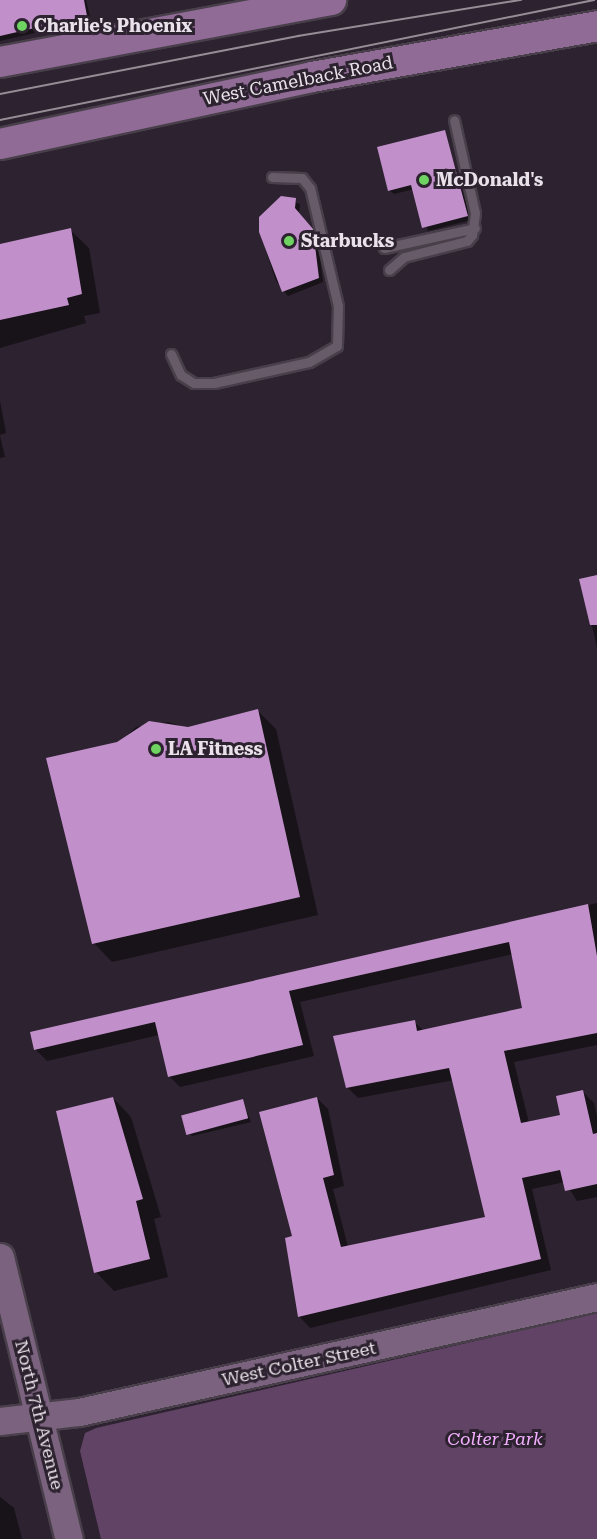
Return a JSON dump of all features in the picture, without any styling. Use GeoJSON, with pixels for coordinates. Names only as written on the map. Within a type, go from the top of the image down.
{"type":"FeatureCollection","features":[{"type":"Feature","properties":{"kind":"main road"},"geometry":{"type":"LineString","coordinates":[[0,62],[332,0]]}},
{"type":"Feature","properties":{"kind":"main road","name":"West Camelback Road"},"geometry":{"type":"LineString","coordinates":[[0,144],[312,77],[597,26]]}},
{"type":"Feature","properties":{"kind":"street","name":"North 7th Avenue"},"geometry":{"type":"LineString","coordinates":[[0,1257],[69,1539]]}},
{"type":"Feature","properties":{"kind":"street","name":"West Colter Street"},"geometry":{"type":"LineString","coordinates":[[0,1420],[79,1412],[597,1297]]}},
{"type":"Feature","properties":{"kind":"lane"},"geometry":{"type":"LineString","coordinates":[[389,270],[404,257],[467,241],[475,228],[454,120]]}},
{"type":"Feature","properties":{"kind":"lane"},"geometry":{"type":"LineString","coordinates":[[171,354],[181,375],[194,383],[213,383],[309,362],[337,346],[338,306],[310,188],[302,178],[272,177]]}},
{"type":"Feature","properties":{"kind":"lane"},"geometry":{"type":"LineString","coordinates":[[384,248],[475,228]]}},
{"type":"Feature","properties":{"kind":"green space","name":"Colter Park"},"geometry":{"type":"Polygon","coordinates":[[[597,1313],[597,1539],[101,1539],[80,1451],[85,1433],[96,1428],[597,1313]]]}},
{"type":"Feature","properties":{"kind":"building","name":"Charlie's Phoenix"},"geometry":{"type":"Polygon","coordinates":[[[0,0],[84,0],[87,16],[0,36],[0,0]]]}},
{"type":"Feature","properties":{"kind":"building","name":"McDonald's"},"geometry":{"type":"Polygon","coordinates":[[[445,130],[468,216],[422,228],[411,185],[388,191],[377,147],[445,130]]]}},
{"type":"Feature","properties":{"kind":"building","name":"Starbucks"},"geometry":{"type":"Polygon","coordinates":[[[281,196],[296,198],[295,208],[313,229],[319,278],[282,292],[259,232],[259,217],[281,196]]]}},
{"type":"Feature","properties":{"kind":"building"},"geometry":{"type":"Polygon","coordinates":[[[71,228],[82,294],[67,298],[69,305],[0,320],[0,244],[71,228]]]}},
{"type":"Feature","properties":{"kind":"building"},"geometry":{"type":"Polygon","coordinates":[[[597,575],[597,625],[590,625],[579,579],[597,575]]]}},
{"type":"Feature","properties":{"kind":"building"},"geometry":{"type":"Polygon","coordinates":[[[258,709],[300,897],[92,944],[46,758],[117,742],[149,721],[188,727],[258,709]]]}},
{"type":"Feature","properties":{"kind":"building"},"geometry":{"type":"Polygon","coordinates":[[[588,904],[597,956],[597,1033],[504,1051],[521,1123],[560,1115],[556,1096],[583,1090],[593,1134],[597,1133],[597,1184],[565,1191],[560,1170],[522,1178],[541,1259],[298,1317],[285,1238],[292,1236],[259,1112],[317,1097],[334,1175],[323,1178],[341,1247],[485,1217],[449,1068],[346,1088],[333,1036],[415,1020],[417,1031],[522,1008],[509,942],[289,991],[303,1045],[168,1077],[155,1022],[34,1050],[30,1032],[588,904]]]}},
{"type":"Feature","properties":{"kind":"building"},"geometry":{"type":"Polygon","coordinates":[[[113,1097],[143,1199],[136,1201],[150,1259],[94,1273],[56,1111],[113,1097]]]}},
{"type":"Feature","properties":{"kind":"building"},"geometry":{"type":"Polygon","coordinates":[[[243,1099],[248,1118],[186,1135],[181,1116],[243,1099]]]}},
{"type":"Feature","properties":{"kind":"tram line"},"geometry":{"type":"LineString","coordinates":[[0,94],[298,36],[521,0]]}},
{"type":"Feature","properties":{"kind":"tram line"},"geometry":{"type":"LineString","coordinates":[[0,120],[594,0]]}},
{"type":"Feature","properties":{"kind":"place","name":"Charlie's Phoenix"},"geometry":{"type":"Point","coordinates":[22,26]}},
{"type":"Feature","properties":{"kind":"place","name":"McDonald's"},"geometry":{"type":"Point","coordinates":[424,180]}},
{"type":"Feature","properties":{"kind":"place","name":"Starbucks"},"geometry":{"type":"Point","coordinates":[289,241]}},
{"type":"Feature","properties":{"kind":"place","name":"LA Fitness"},"geometry":{"type":"Point","coordinates":[156,749]}}]}
